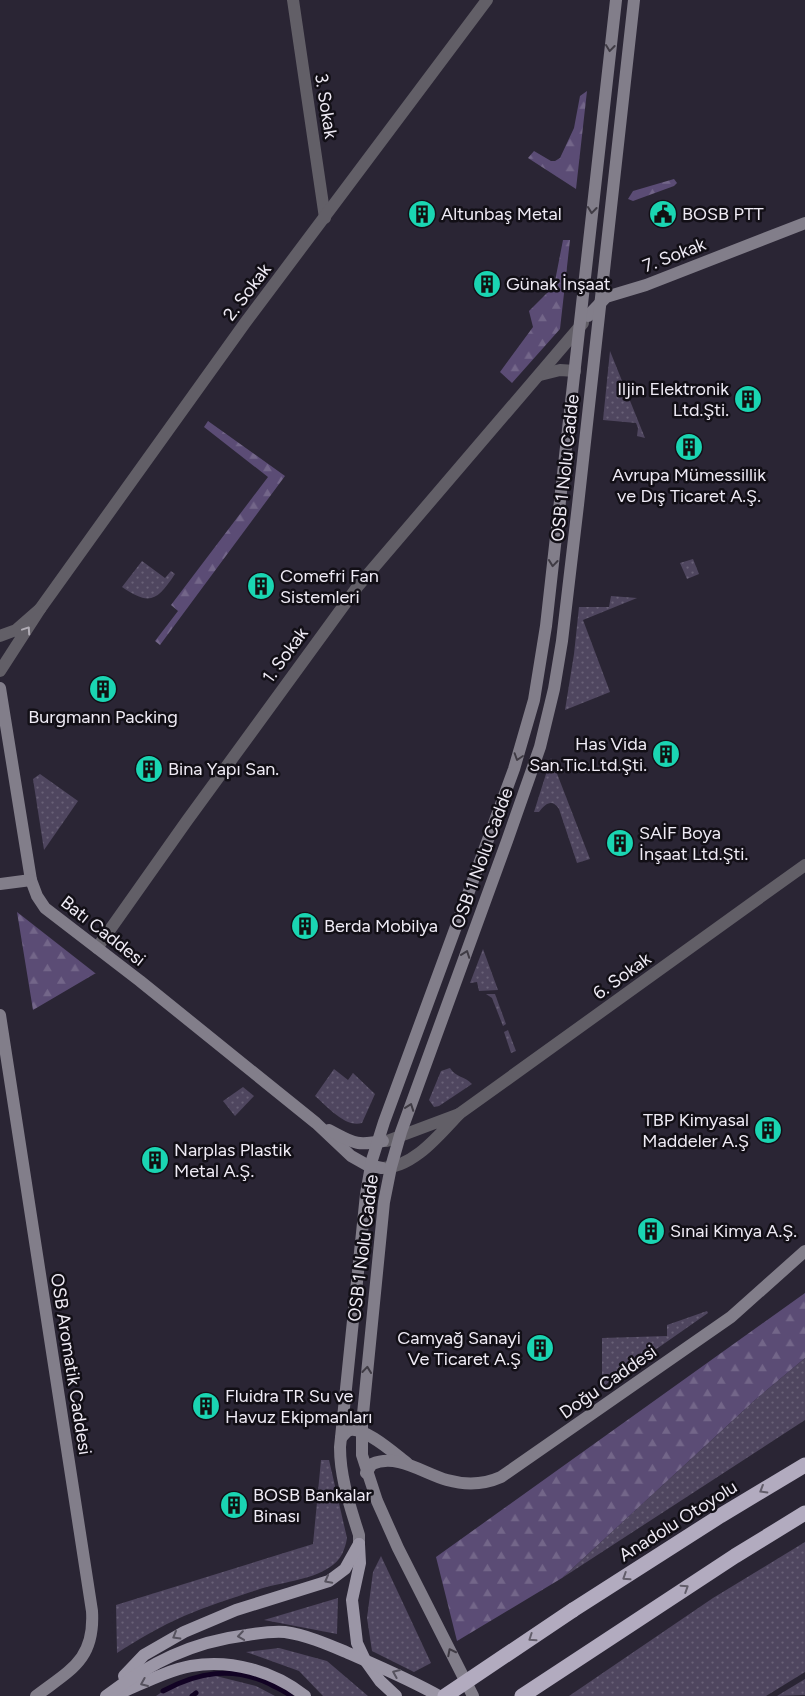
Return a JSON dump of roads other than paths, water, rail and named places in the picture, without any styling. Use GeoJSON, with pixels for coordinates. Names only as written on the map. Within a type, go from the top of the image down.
{"type":"FeatureCollection","features":[{"type":"Feature","properties":{"kind":"highway","name":"Anadolu Otoyolu"},"geometry":{"type":"LineString","coordinates":[[445,1696],[573,1610],[720,1516],[805,1465]]}},
{"type":"Feature","properties":{"kind":"highway"},"geometry":{"type":"LineString","coordinates":[[522,1696],[735,1556],[805,1513]]}},
{"type":"Feature","properties":{"kind":"main road","name":"OSB 1 Nolu Cadde"},"geometry":{"type":"LineString","coordinates":[[359,1544],[360,1563],[352,1600],[358,1643],[365,1660],[380,1681],[396,1696]]}},
{"type":"Feature","properties":{"kind":"main road"},"geometry":{"type":"LineString","coordinates":[[104,1696],[144,1655],[184,1632],[236,1610],[329,1581],[345,1569],[359,1544]]}},
{"type":"Feature","properties":{"kind":"main road"},"geometry":{"type":"LineString","coordinates":[[104,1696],[160,1660],[186,1650],[230,1637],[285,1632],[316,1640],[365,1660],[411,1680],[439,1696]]}},
{"type":"Feature","properties":{"kind":"main road"},"geometry":{"type":"LineString","coordinates":[[114,1696],[165,1674],[190,1666],[214,1663],[238,1666],[260,1672],[278,1679],[305,1696]]}},
{"type":"Feature","properties":{"kind":"street","name":"3. Sokak"},"geometry":{"type":"LineString","coordinates":[[293,0],[326,218]]}},
{"type":"Feature","properties":{"kind":"street","name":"2. Sokak"},"geometry":{"type":"LineString","coordinates":[[0,671],[40,609],[245,323],[326,218],[487,0]]}},
{"type":"Feature","properties":{"kind":"street","name":"OSB 1 Nolu Cadde"},"geometry":{"type":"LineString","coordinates":[[473,1696],[388,1527],[366,1473],[362,1455],[361,1431],[383,1212],[382,1141],[514,769],[529,721],[544,645],[616,0]]}},
{"type":"Feature","properties":{"kind":"street","name":"OSB 1 Nolu Cadde"},"geometry":{"type":"LineString","coordinates":[[359,1544],[359,1535],[342,1478],[340,1463],[363,1213],[381,1167],[400,1136],[510,833],[540,747],[550,710],[562,641],[634,0]]}},
{"type":"Feature","properties":{"kind":"street","name":"7. Sokak"},"geometry":{"type":"LineString","coordinates":[[588,316],[606,297],[646,285],[805,223]]}},
{"type":"Feature","properties":{"kind":"street","name":"1. Sokak"},"geometry":{"type":"LineString","coordinates":[[97,948],[358,586],[392,544],[540,375],[588,316]]}},
{"type":"Feature","properties":{"kind":"street"},"geometry":{"type":"LineString","coordinates":[[540,375],[560,370],[575,371]]}},
{"type":"Feature","properties":{"kind":"street","name":"2. Sokak"},"geometry":{"type":"LineString","coordinates":[[0,636],[12,632],[40,609]]}},
{"type":"Feature","properties":{"kind":"street","name":"Batı Caddesi"},"geometry":{"type":"LineString","coordinates":[[0,688],[31,880],[36,896],[46,908],[316,1122],[351,1156],[361,1163],[381,1167]]}},
{"type":"Feature","properties":{"kind":"street","name":"6. Sokak"},"geometry":{"type":"LineString","coordinates":[[381,1167],[415,1156],[459,1114],[805,865]]}},
{"type":"Feature","properties":{"kind":"street"},"geometry":{"type":"LineString","coordinates":[[0,884],[31,880]]}},
{"type":"Feature","properties":{"kind":"street","name":"OSB Aromatik Caddesi"},"geometry":{"type":"LineString","coordinates":[[0,1015],[92,1611],[93,1628],[88,1649],[78,1664],[36,1696]]}},
{"type":"Feature","properties":{"kind":"street","name":"6. Sokak"},"geometry":{"type":"LineString","coordinates":[[382,1141],[459,1114]]}},
{"type":"Feature","properties":{"kind":"street","name":"Batı Caddesi"},"geometry":{"type":"LineString","coordinates":[[316,1122],[356,1143],[382,1141]]}},
{"type":"Feature","properties":{"kind":"street","name":"Doğu Caddesi"},"geometry":{"type":"LineString","coordinates":[[366,1473],[372,1464],[382,1460],[410,1466],[446,1480],[465,1484],[482,1483],[501,1477],[731,1317],[805,1251]]}},
{"type":"Feature","properties":{"kind":"street"},"geometry":{"type":"LineString","coordinates":[[341,1438],[346,1432],[351,1430],[361,1431]]}},
{"type":"Feature","properties":{"kind":"street","name":"Doğu Caddesi"},"geometry":{"type":"LineString","coordinates":[[361,1431],[410,1466]]}},
{"type":"Feature","properties":{"kind":"waterway"},"geometry":{"type":"LineString","coordinates":[[163,1691],[189,1679],[229,1673],[256,1678],[291,1696]]}},
{"type":"Feature","properties":{"kind":"waterway"},"geometry":{"type":"LineString","coordinates":[[192,1696],[196,1693]]}},
{"type":"Feature","properties":{"kind":"place","name":"Altunbaş Metal"},"geometry":{"type":"Point","coordinates":[422,214]}},
{"type":"Feature","properties":{"kind":"place","name":"BOSB PTT"},"geometry":{"type":"Point","coordinates":[663,214]}},
{"type":"Feature","properties":{"kind":"place","name":"Günak İnşaat"},"geometry":{"type":"Point","coordinates":[487,284]}},
{"type":"Feature","properties":{"kind":"place","name":"Iljin Elektronik Ltd.Şti."},"geometry":{"type":"Point","coordinates":[748,399]}},
{"type":"Feature","properties":{"kind":"place","name":"Avrupa Mümessillik ve Dış Ticaret A.Ş."},"geometry":{"type":"Point","coordinates":[689,447]}},
{"type":"Feature","properties":{"kind":"place","name":"Comefri Fan Sistemleri"},"geometry":{"type":"Point","coordinates":[261,586]}},
{"type":"Feature","properties":{"kind":"place","name":"Burgmann Packing"},"geometry":{"type":"Point","coordinates":[103,689]}},
{"type":"Feature","properties":{"kind":"place","name":"Has Vida San.Tic.Ltd.Şti."},"geometry":{"type":"Point","coordinates":[666,754]}},
{"type":"Feature","properties":{"kind":"place","name":"Bina Yapı San."},"geometry":{"type":"Point","coordinates":[149,769]}},
{"type":"Feature","properties":{"kind":"place","name":"SAİF Boya İnşaat Ltd.Şti."},"geometry":{"type":"Point","coordinates":[620,843]}},
{"type":"Feature","properties":{"kind":"place","name":"Berda Mobilya"},"geometry":{"type":"Point","coordinates":[305,926]}},
{"type":"Feature","properties":{"kind":"place","name":"TBP Kimyasal Maddeler A.Ş"},"geometry":{"type":"Point","coordinates":[768,1130]}},
{"type":"Feature","properties":{"kind":"place","name":"Narplas Plastik Metal A.Ş."},"geometry":{"type":"Point","coordinates":[155,1160]}},
{"type":"Feature","properties":{"kind":"place","name":"Sınai Kimya A.Ş."},"geometry":{"type":"Point","coordinates":[651,1231]}},
{"type":"Feature","properties":{"kind":"place","name":"Camyağ Sanayi Ve Ticaret A.Ş"},"geometry":{"type":"Point","coordinates":[540,1348]}},
{"type":"Feature","properties":{"kind":"place","name":"Fluidra TR Su ve Havuz Ekipmanları"},"geometry":{"type":"Point","coordinates":[206,1406]}},
{"type":"Feature","properties":{"kind":"place","name":"BOSB Bankalar Binası"},"geometry":{"type":"Point","coordinates":[234,1505]}}]}
